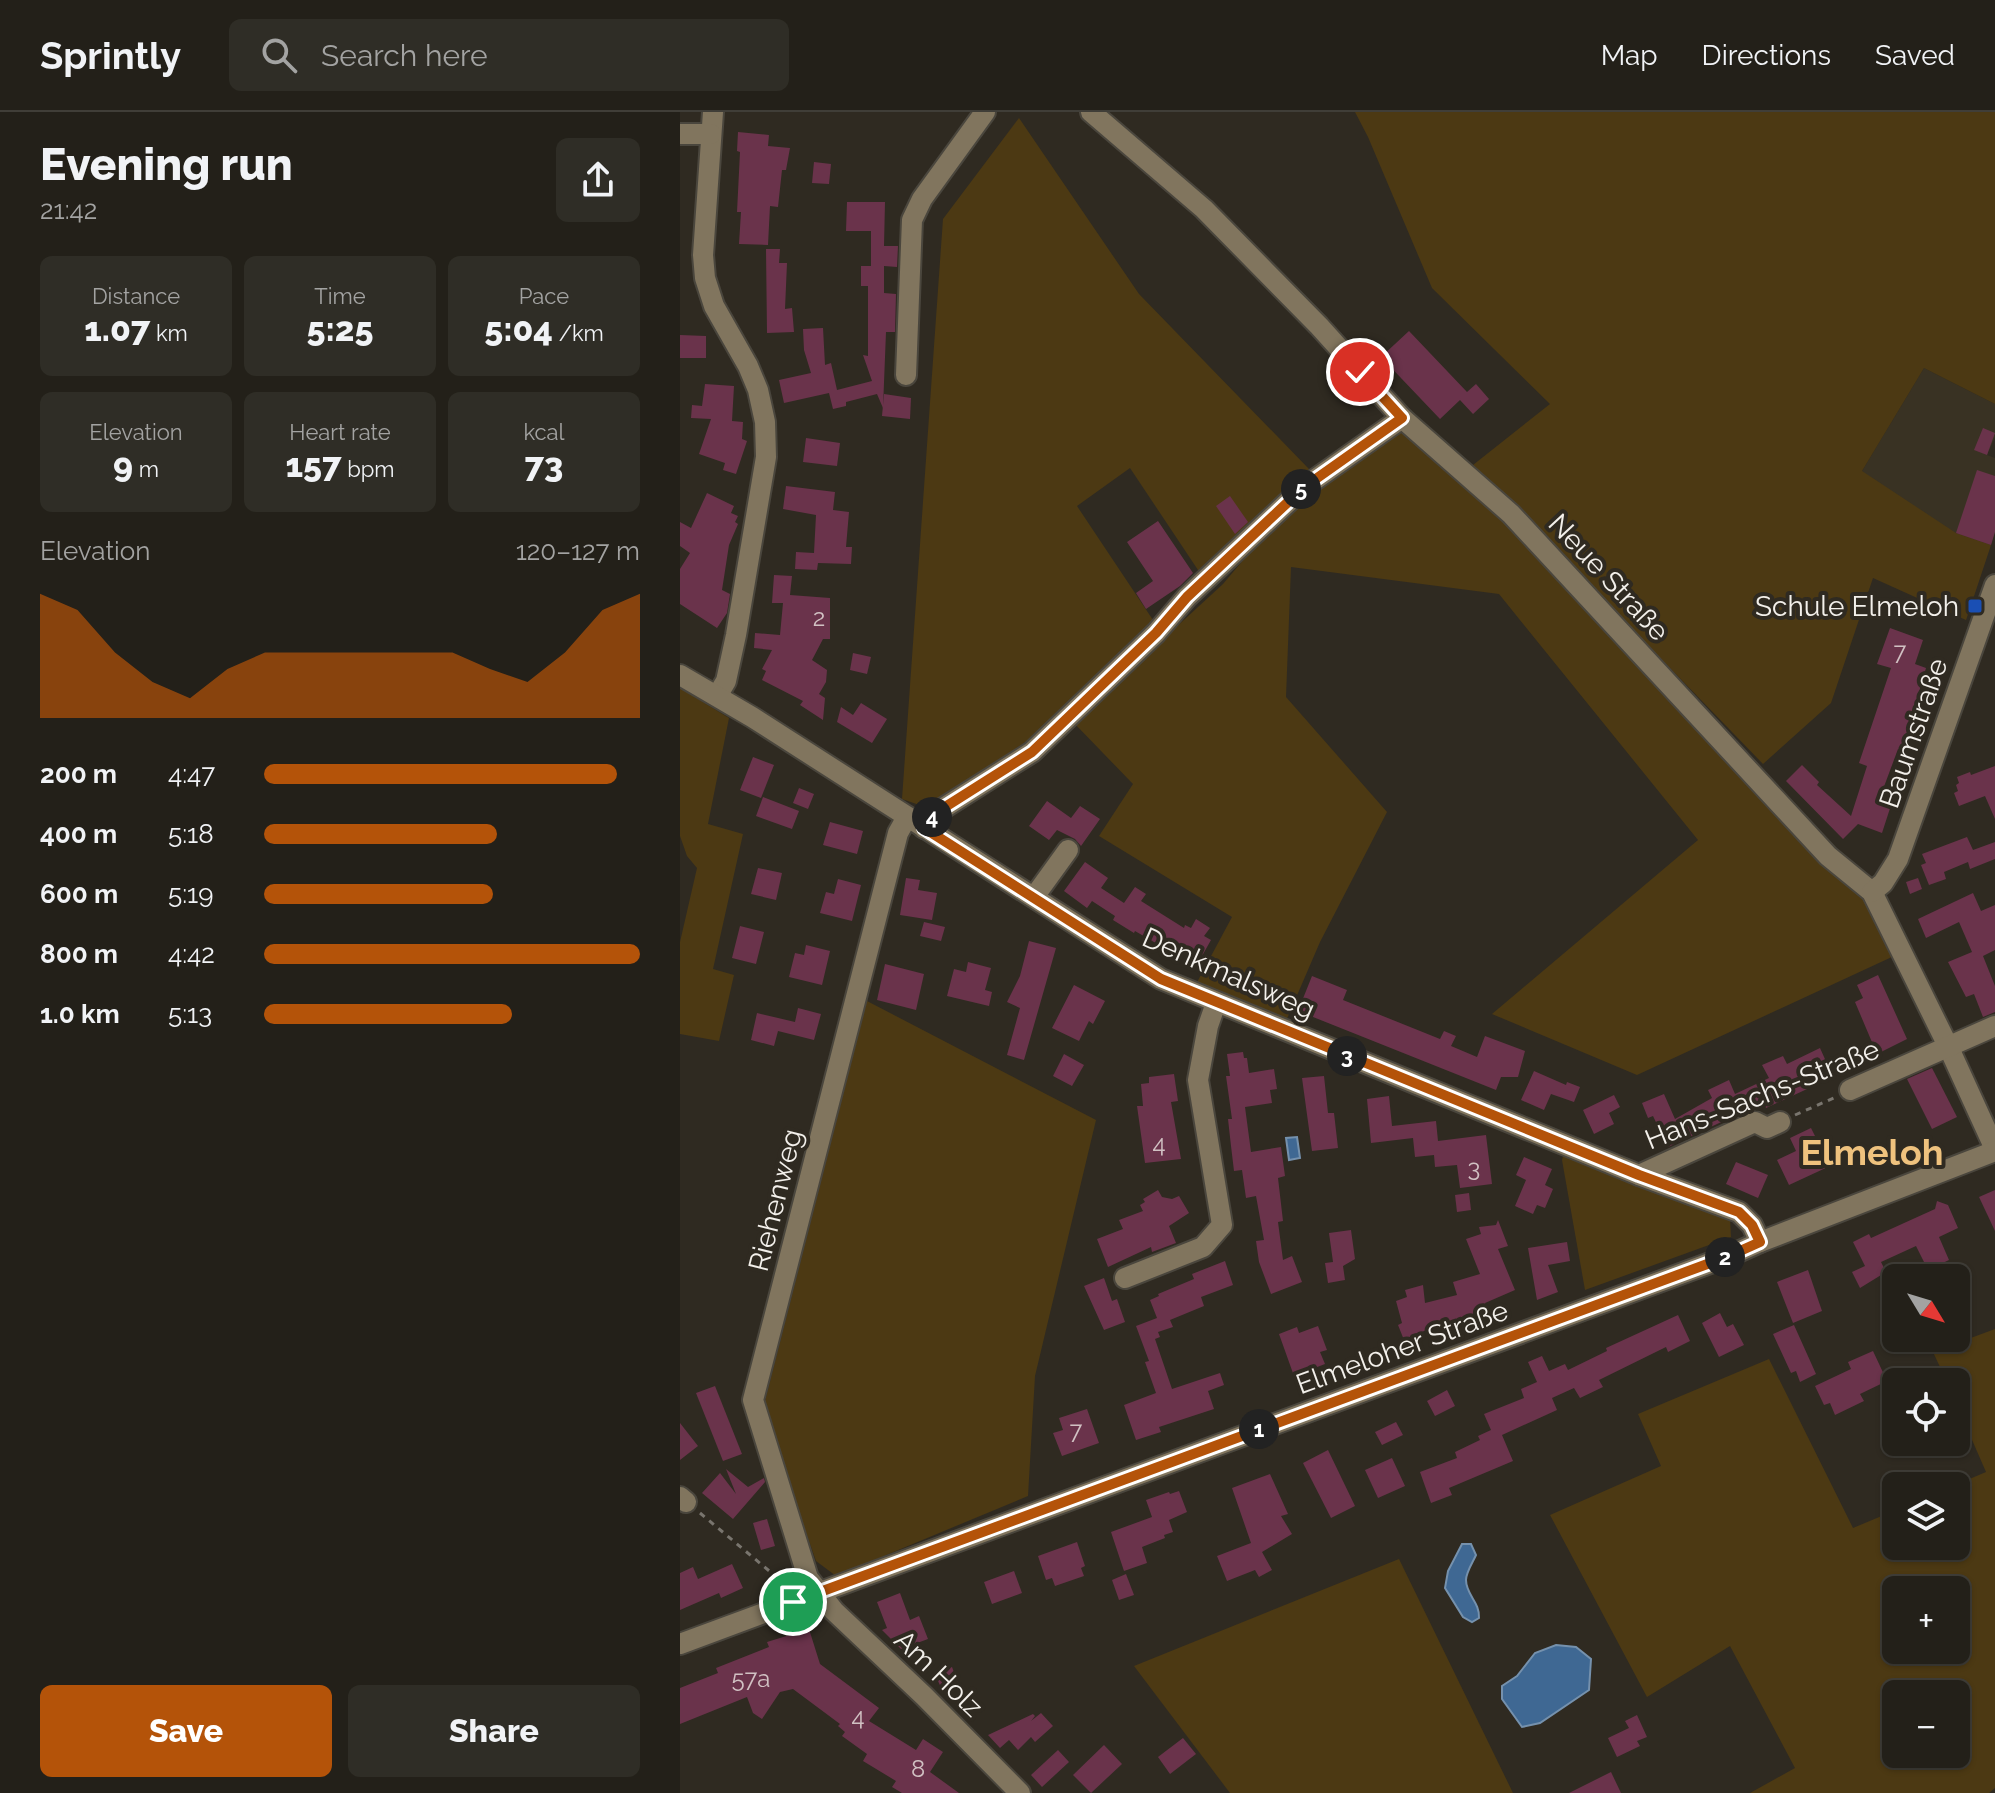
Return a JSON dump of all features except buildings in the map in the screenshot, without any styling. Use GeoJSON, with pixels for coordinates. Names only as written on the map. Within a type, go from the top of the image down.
{"type":"FeatureCollection","features":[{"type":"Feature","properties":{"kind":"street"},"geometry":{"type":"LineString","coordinates":[[713,112],[703,255],[705,278],[714,306],[758,390],[766,445],[736,635],[726,681],[717,696]]}},
{"type":"Feature","properties":{"kind":"street"},"geometry":{"type":"LineString","coordinates":[[906,375],[912,220],[922,199],[985,112]]}},
{"type":"Feature","properties":{"kind":"street","name":"Neue Straße"},"geometry":{"type":"LineString","coordinates":[[1091,112],[1204,209],[1319,326],[1402,418],[1511,514],[1828,856],[1872,892],[1995,1150]]}},
{"type":"Feature","properties":{"kind":"street"},"geometry":{"type":"LineString","coordinates":[[680,134],[711,134]]}},
{"type":"Feature","properties":{"kind":"street"},"geometry":{"type":"LineString","coordinates":[[915,823],[1032,752],[1156,633],[1187,597],[1303,488],[1402,418]]}},
{"type":"Feature","properties":{"kind":"street","name":"Baumstraße"},"geometry":{"type":"LineString","coordinates":[[1872,892],[1883,883],[1898,859],[1995,585]]}},
{"type":"Feature","properties":{"kind":"street","name":"Denkmalsweg"},"geometry":{"type":"LineString","coordinates":[[680,675],[1161,979],[1639,1175],[1739,1212],[1752,1225],[1760,1242]]}},
{"type":"Feature","properties":{"kind":"street","name":"Riehenweg"},"geometry":{"type":"LineString","coordinates":[[823,1591],[808,1578],[753,1400],[898,833],[915,823]]}},
{"type":"Feature","properties":{"kind":"street"},"geometry":{"type":"LineString","coordinates":[[1034,897],[1068,850]]}},
{"type":"Feature","properties":{"kind":"street"},"geometry":{"type":"LineString","coordinates":[[1125,1278],[1203,1247],[1222,1225],[1198,1080],[1208,1026],[1216,1003]]}},
{"type":"Feature","properties":{"kind":"street","name":"Hans-Sachs-Straße"},"geometry":{"type":"LineString","coordinates":[[1850,1090],[1995,1026]]}},
{"type":"Feature","properties":{"kind":"street","name":"Hans-Sachs-Straße"},"geometry":{"type":"LineString","coordinates":[[1639,1175],[1755,1122],[1767,1128],[1780,1122]]}},
{"type":"Feature","properties":{"kind":"street","name":"Elmeloher Straße"},"geometry":{"type":"LineString","coordinates":[[680,1644],[1716,1261],[1995,1150]]}},
{"type":"Feature","properties":{"kind":"street","name":"Am Holz"},"geometry":{"type":"LineString","coordinates":[[823,1591],[834,1611],[1020,1793]]}},
{"type":"Feature","properties":{"kind":"path","name":"Hans-Sachs-Straße"},"geometry":{"type":"LineString","coordinates":[[1780,1122],[1850,1090]]}},
{"type":"Feature","properties":{"kind":"path"},"geometry":{"type":"LineString","coordinates":[[683,1499],[783,1582],[797,1601]]}},
{"type":"Feature","properties":{"kind":"shaded area"},"geometry":{"type":"Polygon","coordinates":[[[1355,112],[1995,112],[1995,404],[1924,368],[1862,471],[1956,533],[1991,545],[1966,620],[1873,578],[1831,703],[1763,764],[1473,465],[1550,404],[1432,288],[1355,112]]]}},
{"type":"Feature","properties":{"kind":"shaded area"},"geometry":{"type":"Polygon","coordinates":[[[1019,118],[1139,294],[1309,469],[1260,523],[1202,576],[1130,468],[1077,506],[1155,623],[1068,713],[928,808],[902,799],[943,219],[1019,118]]]}},
{"type":"Feature","properties":{"kind":"shaded area"},"geometry":{"type":"Polygon","coordinates":[[[1924,368],[1995,404],[1995,437],[1987,455],[1995,458],[1995,532],[1966,620],[1821,448],[1862,471],[1924,368]]]}},
{"type":"Feature","properties":{"kind":"shaded area"},"geometry":{"type":"Polygon","coordinates":[[[1402,431],[1503,515],[1749,777],[1867,903],[1894,956],[1637,1075],[1492,1014],[1698,840],[1499,594],[1291,567],[1286,697],[1387,812],[1320,942],[1286,1021],[1195,986],[1232,917],[1099,836],[1133,784],[1073,722],[1223,584],[1271,527],[1301,499],[1402,431]]]}},
{"type":"Feature","properties":{"kind":"shaded area"},"geometry":{"type":"Polygon","coordinates":[[[680,688],[729,718],[708,824],[743,834],[713,969],[734,975],[719,1041],[680,1034],[680,942],[697,868],[687,856],[680,836],[680,688]]]}},
{"type":"Feature","properties":{"kind":"shaded area"},"geometry":{"type":"Polygon","coordinates":[[[867,1001],[1096,1120],[1035,1376],[1028,1496],[836,1576],[816,1561],[763,1409],[867,1001]]]}},
{"type":"Feature","properties":{"kind":"shaded area"},"geometry":{"type":"Polygon","coordinates":[[[1564,1153],[1730,1219],[1731,1237],[1585,1290],[1562,1160],[1564,1153]]]}},
{"type":"Feature","properties":{"kind":"shaded area"},"geometry":{"type":"Polygon","coordinates":[[[1995,1329],[1995,1788],[1989,1793],[1750,1793],[1795,1768],[1730,1646],[1647,1697],[1550,1515],[1661,1466],[1638,1414],[1769,1359],[1853,1528],[1882,1516],[1882,1560],[1970,1560],[1970,1479],[1986,1472],[1970,1435],[1970,1368],[1940,1368],[1933,1352],[1970,1352],[1970,1338],[1995,1329]]]}},
{"type":"Feature","properties":{"kind":"shaded area"},"geometry":{"type":"Polygon","coordinates":[[[1399,1559],[1513,1793],[1230,1793],[1134,1666],[1399,1559]]]}},
{"type":"Feature","properties":{"kind":"water"},"geometry":{"type":"Polygon","coordinates":[[[1297,1137],[1300,1158],[1289,1160],[1286,1138],[1297,1137]]]}},
{"type":"Feature","properties":{"kind":"water"},"geometry":{"type":"Polygon","coordinates":[[[1462,1544],[1471,1544],[1476,1555],[1466,1580],[1479,1612],[1479,1618],[1472,1622],[1463,1617],[1445,1588],[1448,1571],[1462,1544]]]}},
{"type":"Feature","properties":{"kind":"water"},"geometry":{"type":"Polygon","coordinates":[[[1556,1645],[1576,1647],[1591,1659],[1589,1690],[1540,1723],[1522,1727],[1502,1699],[1502,1686],[1517,1676],[1535,1653],[1556,1645]]]}},
{"type":"Feature","properties":{"kind":"place","name":"Schule Elmeloh"},"geometry":{"type":"Point","coordinates":[1975,606]}},
{"type":"Feature","properties":{"kind":"district","name":"Elmeloh"},"geometry":{"type":"Point","coordinates":[1872,1152]}},
{"type":"Feature","properties":{"kind":"route"},"geometry":{"type":"LineString","coordinates":[[793,1602],[1760,1242],[1752,1225],[1739,1212],[1639,1175],[1161,979],[924,828],[934,814],[1032,752],[1156,633],[1187,597],[1303,488],[1402,418],[1360,372]]}}]}
